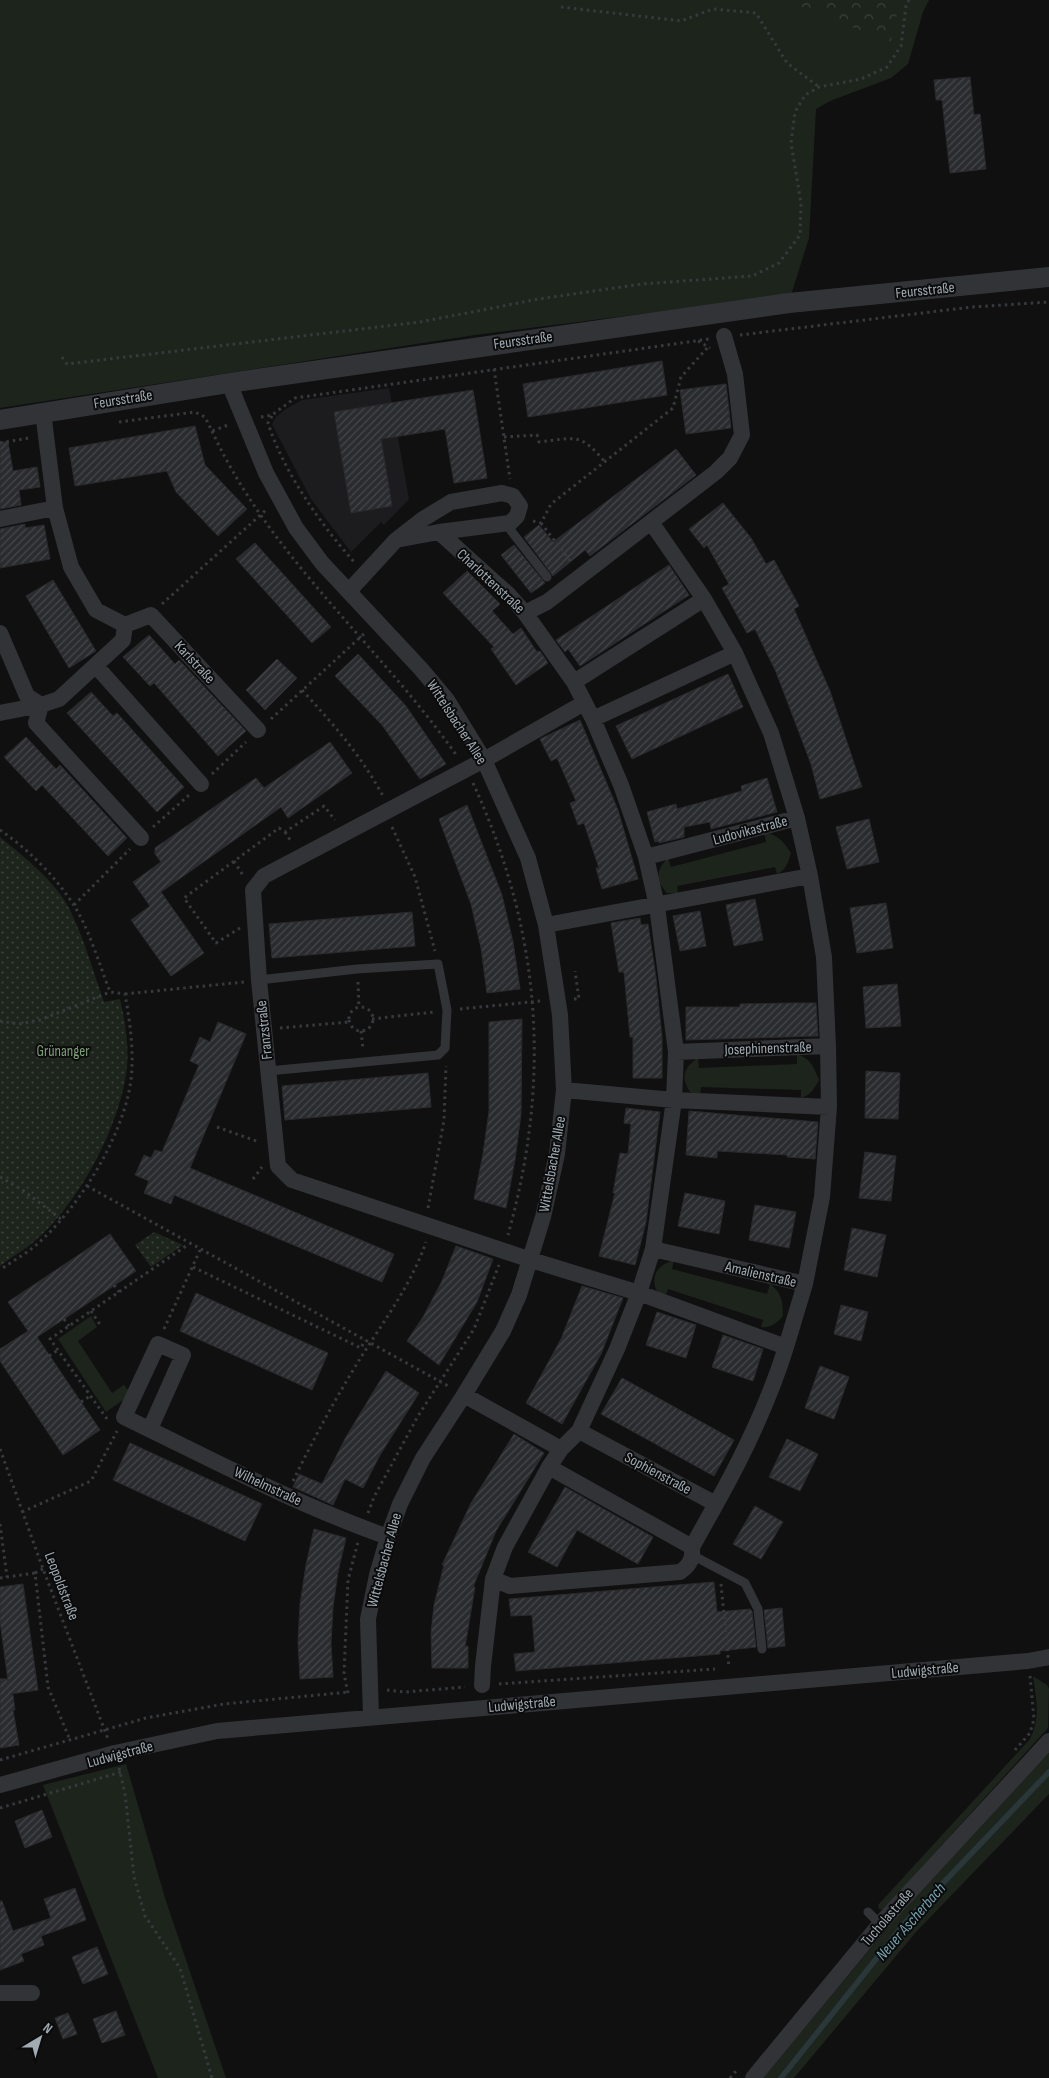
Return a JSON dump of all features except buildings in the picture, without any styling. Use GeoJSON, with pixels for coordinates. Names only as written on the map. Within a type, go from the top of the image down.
{"type":"FeatureCollection","features":[{"type":"Feature","properties":{"kind":"street","name":"Feursstraße"},"geometry":{"type":"LineString","coordinates":[[0,420],[229,383],[789,303],[1049,277]]}},
{"type":"Feature","properties":{"kind":"street"},"geometry":{"type":"LineString","coordinates":[[525,613],[548,602],[582,577],[716,472],[730,458],[742,435],[734,374],[717,337]]}},
{"type":"Feature","properties":{"kind":"street","name":"Wittelsbacher Allee"},"geometry":{"type":"LineString","coordinates":[[229,383],[242,419],[266,473],[296,528],[322,563],[376,622],[422,668],[447,700],[484,760],[528,858],[546,925],[560,1015],[564,1090],[557,1154],[543,1217],[531,1260],[503,1331],[423,1458],[400,1504],[388,1537],[377,1575],[368,1619],[372,1687],[371,1717]]}},
{"type":"Feature","properties":{"kind":"street"},"geometry":{"type":"LineString","coordinates":[[42,412],[47,434],[55,508],[71,567],[96,610],[125,625],[151,615]]}},
{"type":"Feature","properties":{"kind":"street"},"geometry":{"type":"LineString","coordinates":[[349,591],[396,540],[423,519],[451,502],[502,494],[513,496],[520,506],[511,520],[396,540]]}},
{"type":"Feature","properties":{"kind":"street"},"geometry":{"type":"LineString","coordinates":[[0,519],[55,508]]}},
{"type":"Feature","properties":{"kind":"street"},"geometry":{"type":"LineString","coordinates":[[651,522],[704,599],[735,653],[771,733],[797,818]]}},
{"type":"Feature","properties":{"kind":"street","name":"Charlottenstraße"},"geometry":{"type":"LineString","coordinates":[[439,532],[509,595],[525,613],[574,682],[594,719],[621,785],[646,857],[656,906]]}},
{"type":"Feature","properties":{"kind":"street"},"geometry":{"type":"LineString","coordinates":[[574,682],[704,599]]}},
{"type":"Feature","properties":{"kind":"street","name":"Karlstraße"},"geometry":{"type":"LineString","coordinates":[[151,615],[258,730]]}},
{"type":"Feature","properties":{"kind":"street"},"geometry":{"type":"LineString","coordinates":[[0,713],[58,700],[123,640],[125,625]]}},
{"type":"Feature","properties":{"kind":"street"},"geometry":{"type":"LineString","coordinates":[[0,633],[27,696],[41,705]]}},
{"type":"Feature","properties":{"kind":"street"},"geometry":{"type":"LineString","coordinates":[[594,719],[735,653]]}},
{"type":"Feature","properties":{"kind":"street"},"geometry":{"type":"LineString","coordinates":[[96,666],[201,784]]}},
{"type":"Feature","properties":{"kind":"street"},"geometry":{"type":"LineString","coordinates":[[484,760],[584,703]]}},
{"type":"Feature","properties":{"kind":"street"},"geometry":{"type":"LineString","coordinates":[[41,705],[36,723],[141,838]]}},
{"type":"Feature","properties":{"kind":"street","name":"Franzstraße"},"geometry":{"type":"LineString","coordinates":[[484,760],[264,876],[252,890],[259,980],[278,1166],[292,1180],[531,1260]]}},
{"type":"Feature","properties":{"kind":"street","name":"Ludovikastraße"},"geometry":{"type":"LineString","coordinates":[[646,857],[797,818],[810,876],[824,957],[828,1046]]}},
{"type":"Feature","properties":{"kind":"street"},"geometry":{"type":"LineString","coordinates":[[546,925],[810,876]]}},
{"type":"Feature","properties":{"kind":"street"},"geometry":{"type":"LineString","coordinates":[[482,1685],[493,1579],[505,1547],[549,1467],[561,1449],[579,1431],[617,1349],[639,1293],[653,1249],[674,1100],[676,1052],[656,906]]}},
{"type":"Feature","properties":{"kind":"street","name":"Josephinenstraße"},"geometry":{"type":"LineString","coordinates":[[676,1052],[828,1046],[829,1107],[822,1197],[805,1284]]}},
{"type":"Feature","properties":{"kind":"street"},"geometry":{"type":"LineString","coordinates":[[564,1090],[674,1100],[829,1107]]}},
{"type":"Feature","properties":{"kind":"street","name":"Amalienstraße"},"geometry":{"type":"LineString","coordinates":[[653,1249],[805,1284],[776,1380],[716,1504]]}},
{"type":"Feature","properties":{"kind":"street"},"geometry":{"type":"LineString","coordinates":[[531,1260],[639,1293],[786,1347]]}},
{"type":"Feature","properties":{"kind":"street"},"geometry":{"type":"LineString","coordinates":[[124,1417],[158,1344],[183,1355],[150,1429]]}},
{"type":"Feature","properties":{"kind":"street"},"geometry":{"type":"LineString","coordinates":[[464,1395],[561,1449]]}},
{"type":"Feature","properties":{"kind":"street","name":"Wilhelmstraße"},"geometry":{"type":"LineString","coordinates":[[124,1417],[286,1495],[362,1528],[388,1537]]}},
{"type":"Feature","properties":{"kind":"street","name":"Sophienstraße"},"geometry":{"type":"LineString","coordinates":[[579,1431],[716,1504]]}},
{"type":"Feature","properties":{"kind":"street"},"geometry":{"type":"LineString","coordinates":[[549,1467],[692,1551]]}},
{"type":"Feature","properties":{"kind":"street"},"geometry":{"type":"LineString","coordinates":[[493,1579],[510,1586],[680,1572],[690,1566],[692,1551],[716,1504]]}},
{"type":"Feature","properties":{"kind":"street","name":"Ludwigstraße"},"geometry":{"type":"LineString","coordinates":[[0,1785],[115,1753],[217,1731],[1028,1661],[1049,1657]]}},
{"type":"Feature","properties":{"kind":"street","name":"Tucholastraße"},"geometry":{"type":"LineString","coordinates":[[753,2078],[880,1924],[1049,1740]]}},
{"type":"Feature","properties":{"kind":"street"},"geometry":{"type":"LineString","coordinates":[[0,1992],[32,1993]]}},
{"type":"Feature","properties":{"kind":"lane"},"geometry":{"type":"LineString","coordinates":[[511,520],[547,577]]}},
{"type":"Feature","properties":{"kind":"lane"},"geometry":{"type":"LineString","coordinates":[[259,980],[357,969],[438,964],[447,1010],[445,1048],[438,1055],[268,1071]]}},
{"type":"Feature","properties":{"kind":"lane"},"geometry":{"type":"LineString","coordinates":[[692,1551],[720,1570],[745,1583],[758,1609],[762,1649]]}},
{"type":"Feature","properties":{"kind":"lane"},"geometry":{"type":"LineString","coordinates":[[868,1912],[880,1924]]}},
{"type":"Feature","properties":{"kind":"path"},"geometry":{"type":"LineString","coordinates":[[62,358],[67,364],[420,322],[539,299],[642,284],[752,276],[779,263],[800,235],[801,204],[791,143],[794,112],[805,95],[819,87],[861,79],[887,67],[901,46],[908,0]]}},
{"type":"Feature","properties":{"kind":"path"},"geometry":{"type":"LineString","coordinates":[[561,7],[681,20],[713,8],[756,13],[788,63],[819,87]]}},
{"type":"Feature","properties":{"kind":"path"},"geometry":{"type":"LineString","coordinates":[[365,574],[341,548],[305,499],[272,437],[268,422],[272,415],[295,398],[717,337],[972,307],[1049,302]]}},
{"type":"Feature","properties":{"kind":"path"},"geometry":{"type":"LineString","coordinates":[[541,523],[551,504],[673,408],[681,377],[717,337]]}},
{"type":"Feature","properties":{"kind":"path"},"geometry":{"type":"LineString","coordinates":[[494,369],[513,496]]}},
{"type":"Feature","properties":{"kind":"path"},"geometry":{"type":"LineString","coordinates":[[111,423],[195,412],[205,417],[212,431],[242,419],[272,415]]}},
{"type":"Feature","properties":{"kind":"path"},"geometry":{"type":"LineString","coordinates":[[0,443],[47,434]]}},
{"type":"Feature","properties":{"kind":"path"},"geometry":{"type":"LineString","coordinates":[[504,437],[537,435],[539,442],[577,438],[592,446],[605,462]]}},
{"type":"Feature","properties":{"kind":"path"},"geometry":{"type":"LineString","coordinates":[[151,615],[259,515]]}},
{"type":"Feature","properties":{"kind":"path"},"geometry":{"type":"LineString","coordinates":[[511,520],[541,523],[582,577]]}},
{"type":"Feature","properties":{"kind":"path"},"geometry":{"type":"LineString","coordinates":[[74,905],[141,838],[376,622]]}},
{"type":"Feature","properties":{"kind":"path"},"geometry":{"type":"LineString","coordinates":[[348,1692],[344,1674],[348,1580],[362,1528],[378,1489],[418,1416],[474,1329],[504,1251],[521,1189],[532,1118],[535,1056],[527,953],[514,894],[498,845],[466,769],[432,720],[360,638]]}},
{"type":"Feature","properties":{"kind":"path"},"geometry":{"type":"LineString","coordinates":[[302,690],[338,728],[355,750],[387,810],[415,877],[438,964]]}},
{"type":"Feature","properties":{"kind":"path"},"geometry":{"type":"LineString","coordinates":[[0,830],[31,855],[55,880],[74,905],[110,992]]}},
{"type":"Feature","properties":{"kind":"path"},"geometry":{"type":"LineString","coordinates":[[357,969],[359,1008]]}},
{"type":"Feature","properties":{"kind":"path"},"geometry":{"type":"LineString","coordinates":[[0,1021],[19,1024],[40,1020],[110,992],[125,994],[259,980]]}},
{"type":"Feature","properties":{"kind":"path"},"geometry":{"type":"LineString","coordinates":[[0,1270],[34,1247],[61,1219],[87,1186],[117,1131],[126,1103],[132,1067],[130,1020],[125,994]]}},
{"type":"Feature","properties":{"kind":"path"},"geometry":{"type":"LineString","coordinates":[[359,1008],[367,1009],[371,1013],[373,1020],[369,1028],[361,1031],[357,1031],[349,1022],[351,1013],[359,1008]]}},
{"type":"Feature","properties":{"kind":"path"},"geometry":{"type":"LineString","coordinates":[[264,1029],[349,1022]]}},
{"type":"Feature","properties":{"kind":"path"},"geometry":{"type":"LineString","coordinates":[[286,1495],[316,1432],[371,1343],[412,1272],[425,1245],[426,1224],[444,1120],[445,1048]]}},
{"type":"Feature","properties":{"kind":"path"},"geometry":{"type":"LineString","coordinates":[[217,1127],[276,1148]]}},
{"type":"Feature","properties":{"kind":"path"},"geometry":{"type":"LineString","coordinates":[[0,1177],[24,1191],[61,1219]]}},
{"type":"Feature","properties":{"kind":"path"},"geometry":{"type":"LineString","coordinates":[[87,1186],[189,1244],[441,1381]]}},
{"type":"Feature","properties":{"kind":"path"},"geometry":{"type":"LineString","coordinates":[[116,1432],[50,1339],[189,1244]]}},
{"type":"Feature","properties":{"kind":"path"},"geometry":{"type":"LineString","coordinates":[[158,1344],[200,1250]]}},
{"type":"Feature","properties":{"kind":"path"},"geometry":{"type":"LineString","coordinates":[[193,1267],[361,1348],[366,1340]]}},
{"type":"Feature","properties":{"kind":"path"},"geometry":{"type":"LineString","coordinates":[[114,1286],[119,1292]]}},
{"type":"Feature","properties":{"kind":"path"},"geometry":{"type":"LineString","coordinates":[[91,1311],[101,1326]]}},
{"type":"Feature","properties":{"kind":"path"},"geometry":{"type":"LineString","coordinates":[[64,1319],[69,1326]]}},
{"type":"Feature","properties":{"kind":"path"},"geometry":{"type":"LineString","coordinates":[[49,1356],[58,1350]]}},
{"type":"Feature","properties":{"kind":"path"},"geometry":{"type":"LineString","coordinates":[[81,1402],[90,1396]]}},
{"type":"Feature","properties":{"kind":"path"},"geometry":{"type":"LineString","coordinates":[[22,1512],[92,1481],[124,1417]]}},
{"type":"Feature","properties":{"kind":"path","name":"Leopoldstraße"},"geometry":{"type":"LineString","coordinates":[[0,1449],[104,1730]]}},
{"type":"Feature","properties":{"kind":"path"},"geometry":{"type":"LineString","coordinates":[[0,1524],[7,1577]]}},
{"type":"Feature","properties":{"kind":"path"},"geometry":{"type":"LineString","coordinates":[[0,1578],[35,1573],[43,1569]]}},
{"type":"Feature","properties":{"kind":"path"},"geometry":{"type":"LineString","coordinates":[[720,1570],[729,1668]]}},
{"type":"Feature","properties":{"kind":"path"},"geometry":{"type":"LineString","coordinates":[[35,1573],[48,1687],[70,1740]]}},
{"type":"Feature","properties":{"kind":"path"},"geometry":{"type":"LineString","coordinates":[[1010,1756],[1030,1733],[1034,1719],[1028,1661]]}},
{"type":"Feature","properties":{"kind":"path"},"geometry":{"type":"LineString","coordinates":[[0,1760],[146,1718],[224,1704],[348,1692],[372,1687],[405,1692],[738,1667]]}},
{"type":"Feature","properties":{"kind":"path"},"geometry":{"type":"LineString","coordinates":[[0,1808],[121,1772],[136,1885],[145,1916],[180,1968],[212,2078]]}},
{"type":"Feature","properties":{"kind":"path"},"geometry":{"type":"LineString","coordinates":[[730,2078],[742,2063]]}},
{"type":"Feature","properties":{"kind":"shaded area"},"geometry":{"type":"Polygon","coordinates":[[[389,388],[409,499],[384,525],[381,522],[351,552],[311,499],[272,424],[276,417],[286,409],[302,400],[389,388]]]}},
{"type":"Feature","properties":{"kind":"green space"},"geometry":{"type":"Polygon","coordinates":[[[0,0],[929,0],[923,12],[908,64],[891,78],[830,101],[816,109],[809,238],[791,295],[475,335],[0,408],[0,0]]]}},
{"type":"Feature","properties":{"kind":"green space"},"geometry":{"type":"Polygon","coordinates":[[[754,0],[900,0],[890,45],[835,19],[794,4],[754,0]]]}},
{"type":"Feature","properties":{"kind":"green space"},"geometry":{"type":"Polygon","coordinates":[[[764,832],[780,839],[791,853],[786,866],[777,874],[775,867],[677,886],[678,893],[667,893],[660,884],[659,871],[668,858],[671,867],[766,842],[764,832]]]}},
{"type":"Feature","properties":{"kind":"green space","name":"Grünanger"},"geometry":{"type":"Polygon","coordinates":[[[0,837],[47,879],[63,898],[84,943],[104,1002],[120,999],[126,1033],[127,1067],[116,1114],[94,1164],[80,1187],[65,1209],[48,1228],[31,1244],[0,1266],[0,837]]]}},
{"type":"Feature","properties":{"kind":"green space"},"geometry":{"type":"Polygon","coordinates":[[[797,1054],[806,1058],[819,1080],[810,1093],[801,1098],[801,1090],[701,1087],[700,1095],[690,1092],[685,1082],[684,1077],[689,1065],[698,1058],[699,1068],[797,1064],[797,1054]]]}},
{"type":"Feature","properties":{"kind":"green space"},"geometry":{"type":"Polygon","coordinates":[[[154,1232],[183,1245],[151,1267],[135,1245],[154,1232]]]}},
{"type":"Feature","properties":{"kind":"green space"},"geometry":{"type":"Polygon","coordinates":[[[674,1260],[672,1269],[767,1294],[770,1284],[781,1298],[783,1316],[774,1325],[761,1327],[763,1320],[668,1289],[665,1296],[656,1290],[655,1275],[660,1267],[674,1260]]]}},
{"type":"Feature","properties":{"kind":"green space"},"geometry":{"type":"Polygon","coordinates":[[[91,1316],[97,1327],[78,1341],[112,1393],[124,1385],[129,1391],[126,1398],[106,1412],[58,1339],[91,1316]]]}},
{"type":"Feature","properties":{"kind":"green space"},"geometry":{"type":"Polygon","coordinates":[[[1033,1676],[1047,1685],[1049,1689],[1048,1728],[883,1910],[879,1909],[878,1905],[1030,1739],[1037,1716],[1033,1676]]]}},
{"type":"Feature","properties":{"kind":"green space"},"geometry":{"type":"Polygon","coordinates":[[[1049,1753],[1049,1794],[916,1932],[794,2078],[763,2078],[929,1878],[1049,1753]]]}},
{"type":"Feature","properties":{"kind":"green space"},"geometry":{"type":"Polygon","coordinates":[[[126,1764],[166,1901],[226,2078],[158,2078],[43,1785],[126,1764]]]}},
{"type":"Feature","properties":{"kind":"waterway","name":"Neuer Ascherbach"},"geometry":{"type":"LineString","coordinates":[[781,2078],[904,1924],[1049,1772]]}}]}
